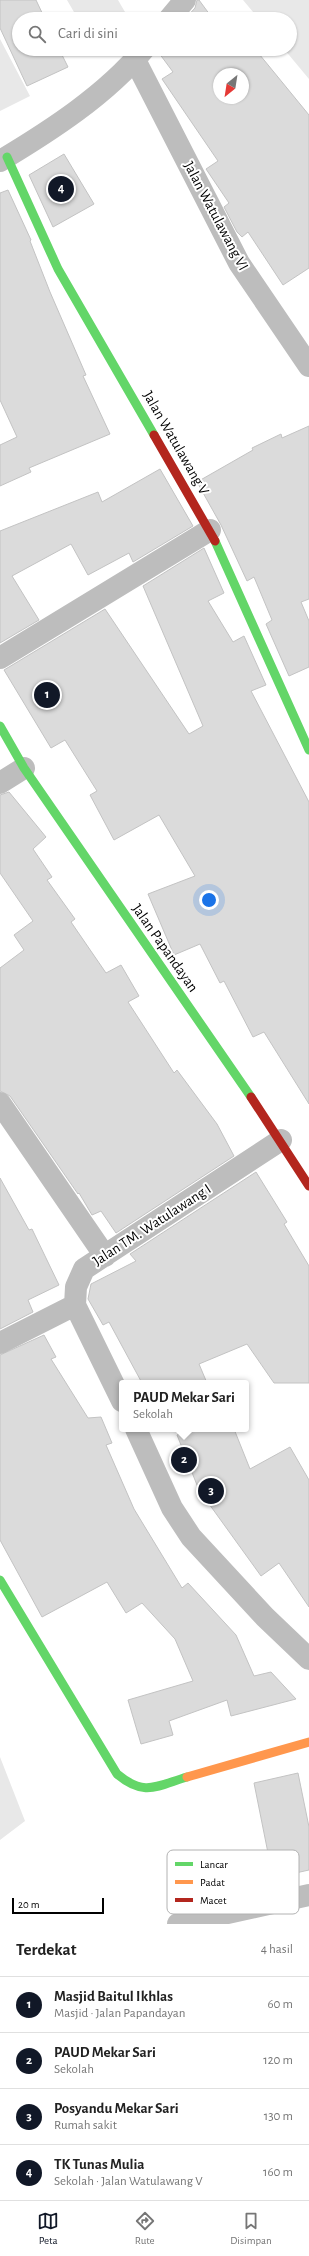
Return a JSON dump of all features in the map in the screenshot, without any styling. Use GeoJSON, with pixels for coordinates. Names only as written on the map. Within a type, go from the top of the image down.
{"type":"FeatureCollection","features":[{"type":"Feature","properties":{"kind":"street"},"geometry":{"type":"LineString","coordinates":[[175,12],[185,0]]}},
{"type":"Feature","properties":{"kind":"street"},"geometry":{"type":"LineString","coordinates":[[4,159],[75,113],[137,56]]}},
{"type":"Feature","properties":{"kind":"street","name":"Jalan Watulawang VI"},"geometry":{"type":"LineString","coordinates":[[140,56],[238,263],[309,366]]}},
{"type":"Feature","properties":{"kind":"street","name":"Jalan Watulawang V"},"geometry":{"type":"LineString","coordinates":[[4,159],[58,269],[210,530],[309,750]]}},
{"type":"Feature","properties":{"kind":"street"},"geometry":{"type":"LineString","coordinates":[[0,658],[210,530]]}},
{"type":"Feature","properties":{"kind":"street","name":"Jalan Papandayan"},"geometry":{"type":"LineString","coordinates":[[0,726],[24,768],[281,1140],[309,1186]]}},
{"type":"Feature","properties":{"kind":"street"},"geometry":{"type":"LineString","coordinates":[[0,783],[24,768]]}},
{"type":"Feature","properties":{"kind":"street"},"geometry":{"type":"LineString","coordinates":[[0,1103],[105,1256]]}},
{"type":"Feature","properties":{"kind":"street","name":"Jalan TM. Watulawang I"},"geometry":{"type":"LineString","coordinates":[[74,1304],[76,1287],[84,1270],[281,1140]]}},
{"type":"Feature","properties":{"kind":"street"},"geometry":{"type":"LineString","coordinates":[[0,1343],[74,1304],[119,1395]]}},
{"type":"Feature","properties":{"kind":"street"},"geometry":{"type":"LineString","coordinates":[[137,1432],[172,1508],[191,1537],[265,1617],[309,1659]]}},
{"type":"Feature","properties":{"kind":"street"},"geometry":{"type":"LineString","coordinates":[[0,1580],[117,1774],[130,1785],[148,1789],[309,1742]]}},
{"type":"Feature","properties":{"kind":"street"},"geometry":{"type":"LineString","coordinates":[[299,1897],[309,1895]]}},
{"type":"Feature","properties":{"kind":"street"},"geometry":{"type":"LineString","coordinates":[[178,1924],[223,1914]]}},
{"type":"Feature","properties":{"kind":"shaded area"},"geometry":{"type":"Polygon","coordinates":[[[67,0],[118,0],[125,12],[74,12],[67,0]]]}},
{"type":"Feature","properties":{"kind":"shaded area"},"geometry":{"type":"Polygon","coordinates":[[[243,0],[309,0],[309,79],[290,56],[297,56],[297,12],[253,12],[243,0]]]}},
{"type":"Feature","properties":{"kind":"shaded area"},"geometry":{"type":"Polygon","coordinates":[[[0,39],[30,96],[0,111],[0,39]]]}},
{"type":"Feature","properties":{"kind":"shaded area"},"geometry":{"type":"Polygon","coordinates":[[[0,1757],[25,1821],[0,1840],[0,1757]]]}},
{"type":"Feature","properties":{"kind":"building"},"geometry":{"type":"Polygon","coordinates":[[[0,0],[36,0],[42,12],[12,12],[12,54],[0,28],[0,0]]]}},
{"type":"Feature","properties":{"kind":"building"},"geometry":{"type":"Polygon","coordinates":[[[197,0],[199,0],[208,12],[191,12],[195,8],[197,0]]]}},
{"type":"Feature","properties":{"kind":"building"},"geometry":{"type":"Polygon","coordinates":[[[13,56],[62,56],[68,67],[27,86],[13,56]]]}},
{"type":"Feature","properties":{"kind":"building"},"geometry":{"type":"Polygon","coordinates":[[[161,56],[261,56],[309,115],[309,268],[283,285],[248,232],[242,237],[237,232],[224,207],[229,203],[206,169],[218,161],[162,79],[173,72],[161,56]]]}},
{"type":"Feature","properties":{"kind":"building"},"geometry":{"type":"Polygon","coordinates":[[[64,154],[94,204],[53,227],[29,175],[64,154]]]}},
{"type":"Feature","properties":{"kind":"building"},"geometry":{"type":"Polygon","coordinates":[[[8,190],[31,240],[30,241],[50,292],[86,375],[83,376],[110,434],[29,468],[31,472],[0,486],[0,445],[17,437],[0,400],[0,193],[8,190]]]}},
{"type":"Feature","properties":{"kind":"building"},"geometry":{"type":"Polygon","coordinates":[[[309,426],[309,599],[301,602],[309,621],[309,667],[289,676],[266,624],[272,620],[254,577],[247,581],[221,525],[197,482],[253,450],[252,448],[281,434],[282,438],[309,426]]]}},
{"type":"Feature","properties":{"kind":"building"},"geometry":{"type":"Polygon","coordinates":[[[160,469],[193,526],[133,562],[129,553],[88,575],[71,544],[12,576],[39,620],[0,643],[0,531],[98,492],[102,502],[160,469]]]}},
{"type":"Feature","properties":{"kind":"building"},"geometry":{"type":"Polygon","coordinates":[[[204,548],[224,593],[208,601],[233,642],[244,636],[266,685],[251,691],[309,802],[309,1104],[264,1032],[253,1037],[224,981],[220,983],[200,944],[174,955],[148,894],[195,876],[159,815],[114,840],[90,795],[97,791],[65,740],[51,748],[4,670],[105,609],[189,734],[203,726],[143,586],[204,548]]]}},
{"type":"Feature","properties":{"kind":"building"},"geometry":{"type":"Polygon","coordinates":[[[9,792],[46,837],[33,849],[52,877],[47,880],[75,919],[71,922],[106,973],[121,965],[139,996],[128,1002],[174,1073],[177,1070],[217,1124],[234,1156],[116,1233],[101,1211],[92,1215],[79,1193],[78,1194],[10,1096],[0,1091],[0,968],[24,950],[14,935],[33,921],[0,873],[0,795],[9,792]]]}},
{"type":"Feature","properties":{"kind":"building"},"geometry":{"type":"Polygon","coordinates":[[[256,1172],[287,1222],[284,1224],[309,1266],[309,1383],[274,1383],[247,1344],[199,1364],[206,1380],[140,1380],[109,1322],[103,1325],[88,1299],[91,1284],[136,1261],[130,1254],[256,1172]]]}},
{"type":"Feature","properties":{"kind":"building"},"geometry":{"type":"Polygon","coordinates":[[[0,1178],[29,1230],[32,1229],[59,1285],[28,1300],[33,1312],[0,1329],[0,1178]]]}},
{"type":"Feature","properties":{"kind":"building"},"geometry":{"type":"Polygon","coordinates":[[[44,1335],[56,1357],[51,1359],[88,1418],[101,1417],[112,1443],[106,1445],[134,1509],[182,1588],[188,1583],[236,1635],[254,1676],[271,1672],[296,1699],[231,1716],[227,1700],[169,1721],[173,1735],[141,1744],[128,1700],[193,1681],[175,1639],[142,1603],[126,1613],[107,1582],[42,1617],[0,1540],[0,1355],[44,1335]]]}},
{"type":"Feature","properties":{"kind":"building"},"geometry":{"type":"Polygon","coordinates":[[[186,1432],[235,1432],[250,1469],[290,1447],[309,1480],[309,1607],[279,1563],[261,1576],[199,1490],[177,1435],[186,1432]]]}},
{"type":"Feature","properties":{"kind":"building"},"geometry":{"type":"Polygon","coordinates":[[[298,1773],[309,1827],[309,1870],[299,1872],[299,1850],[267,1850],[254,1783],[298,1773]]]}},
{"type":"Feature","properties":{"kind":"traffic: fast"},"geometry":{"type":"LineString","coordinates":[[7,157],[58,269],[154,435]]}},
{"type":"Feature","properties":{"kind":"traffic: fast"},"geometry":{"type":"LineString","coordinates":[[215,541],[309,750]]}},
{"type":"Feature","properties":{"kind":"traffic: fast"},"geometry":{"type":"LineString","coordinates":[[0,726],[24,768],[251,1097]]}},
{"type":"Feature","properties":{"kind":"traffic: fast"},"geometry":{"type":"LineString","coordinates":[[0,1580],[117,1774],[135,1785],[151,1788],[187,1777]]}},
{"type":"Feature","properties":{"kind":"traffic: slow"},"geometry":{"type":"LineString","coordinates":[[187,1777],[309,1742]]}},
{"type":"Feature","properties":{"kind":"traffic: jam"},"geometry":{"type":"LineString","coordinates":[[154,435],[215,541]]}},
{"type":"Feature","properties":{"kind":"traffic: jam"},"geometry":{"type":"LineString","coordinates":[[251,1097],[309,1186]]}},
{"type":"Feature","properties":{"kind":"place","name":"TK Tunas Mulia"},"geometry":{"type":"Point","coordinates":[61,189]}},
{"type":"Feature","properties":{"kind":"place","name":"Masjid Baitul Ikhlas"},"geometry":{"type":"Point","coordinates":[47,695]}},
{"type":"Feature","properties":{"kind":"place","name":"PAUD Mekar Sari"},"geometry":{"type":"Point","coordinates":[184,1460]}},
{"type":"Feature","properties":{"kind":"place","name":"Posyandu Mekar Sari"},"geometry":{"type":"Point","coordinates":[211,1491]}}]}
